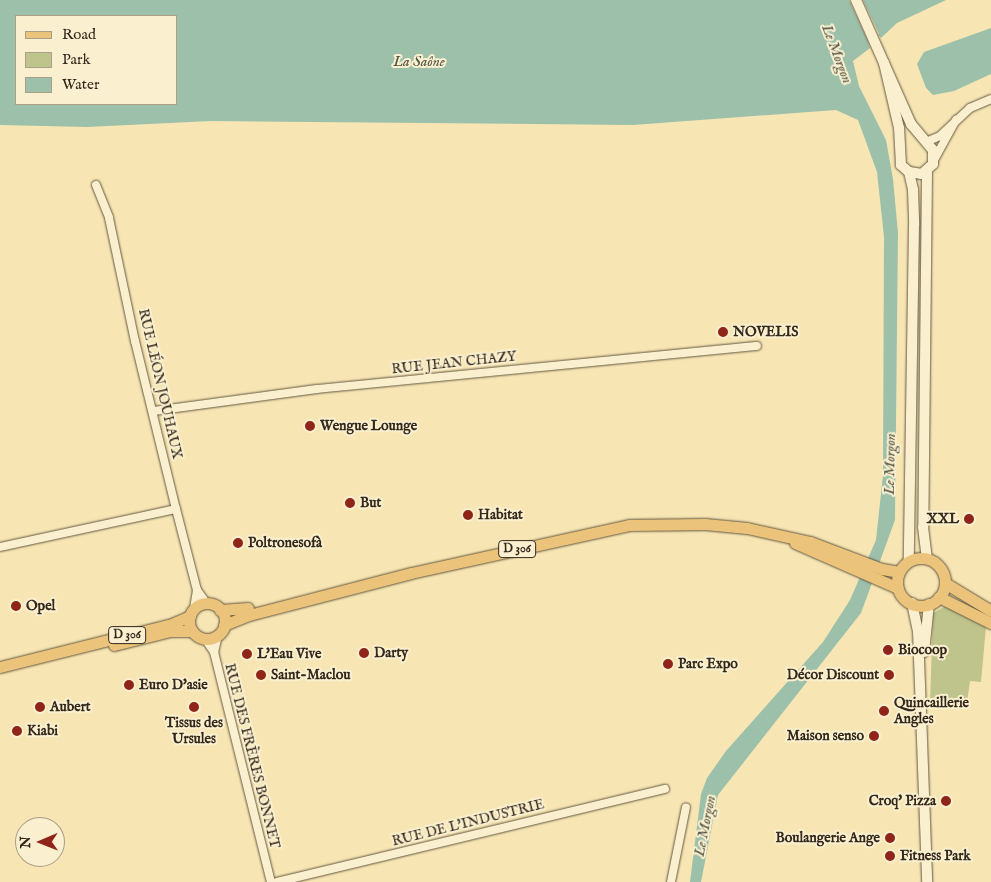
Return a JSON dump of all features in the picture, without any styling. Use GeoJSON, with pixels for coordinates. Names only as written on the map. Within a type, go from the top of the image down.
{"type":"FeatureCollection","features":[{"type":"Feature","properties":{"kind":"main road"},"geometry":{"type":"LineString","coordinates":[[856,0],[911,124],[924,142],[933,150],[934,160],[927,172],[923,527],[927,559]]}},
{"type":"Feature","properties":{"kind":"main road"},"geometry":{"type":"LineString","coordinates":[[884,63],[902,150],[900,160],[909,172],[913,190],[910,561]]}},
{"type":"Feature","properties":{"kind":"main road"},"geometry":{"type":"LineString","coordinates":[[902,150],[912,140],[924,142]]}},
{"type":"Feature","properties":{"kind":"main road"},"geometry":{"type":"LineString","coordinates":[[909,172],[918,175],[927,172]]}},
{"type":"Feature","properties":{"kind":"main road","name":"D 306"},"geometry":{"type":"LineString","coordinates":[[224,625],[249,615],[368,584],[629,525],[705,524],[780,535],[881,574],[898,588]]}},
{"type":"Feature","properties":{"kind":"main road"},"geometry":{"type":"LineString","coordinates":[[912,603],[929,604],[939,597],[944,583],[940,568],[927,559],[910,561],[900,572],[898,588],[912,603],[918,631],[927,882]]}},
{"type":"Feature","properties":{"kind":"main road","name":"D 306"},"geometry":{"type":"LineString","coordinates":[[881,574],[900,572]]}},
{"type":"Feature","properties":{"kind":"main road"},"geometry":{"type":"LineString","coordinates":[[944,583],[991,611]]}},
{"type":"Feature","properties":{"kind":"main road","name":"D 306"},"geometry":{"type":"LineString","coordinates":[[220,610],[238,611],[332,589],[368,584]]}},
{"type":"Feature","properties":{"kind":"main road"},"geometry":{"type":"LineString","coordinates":[[939,597],[991,623]]}},
{"type":"Feature","properties":{"kind":"main road"},"geometry":{"type":"LineString","coordinates":[[206,604],[220,610],[224,625],[218,635],[205,639],[192,631],[192,612],[206,604]]}},
{"type":"Feature","properties":{"kind":"main road"},"geometry":{"type":"LineString","coordinates":[[921,705],[929,604]]}},
{"type":"Feature","properties":{"kind":"main road","name":"D 306"},"geometry":{"type":"LineString","coordinates":[[0,667],[169,625],[192,612]]}},
{"type":"Feature","properties":{"kind":"main road","name":"D 306"},"geometry":{"type":"LineString","coordinates":[[63,652],[135,641],[170,631],[192,631]]}},
{"type":"Feature","properties":{"kind":"street"},"geometry":{"type":"LineString","coordinates":[[924,142],[940,136],[956,118],[991,99]]}},
{"type":"Feature","properties":{"kind":"street"},"geometry":{"type":"LineString","coordinates":[[934,160],[956,118]]}},
{"type":"Feature","properties":{"kind":"street","name":"RUE LÉON JOUHAUX"},"geometry":{"type":"LineString","coordinates":[[96,185],[109,218],[140,363],[154,411],[197,590],[206,604]]}},
{"type":"Feature","properties":{"kind":"street","name":"RUE JEAN CHAZY"},"geometry":{"type":"LineString","coordinates":[[154,411],[317,389],[757,346]]}},
{"type":"Feature","properties":{"kind":"street"},"geometry":{"type":"LineString","coordinates":[[0,547],[176,509]]}},
{"type":"Feature","properties":{"kind":"street","name":"RUE LÉON JOUHAUX"},"geometry":{"type":"LineString","coordinates":[[192,612],[197,590]]}},
{"type":"Feature","properties":{"kind":"street","name":"RUE DES FRÈRES BONNET"},"geometry":{"type":"LineString","coordinates":[[218,635],[214,652],[271,882]]}},
{"type":"Feature","properties":{"kind":"street"},"geometry":{"type":"LineString","coordinates":[[205,639],[214,652]]}},
{"type":"Feature","properties":{"kind":"street","name":"RUE DE L'INDUSTRIE"},"geometry":{"type":"LineString","coordinates":[[277,882],[666,789]]}},
{"type":"Feature","properties":{"kind":"street"},"geometry":{"type":"LineString","coordinates":[[671,882],[686,807]]}},
{"type":"Feature","properties":{"kind":"green space"},"geometry":{"type":"Polygon","coordinates":[[[948,605],[986,627],[981,682],[970,681],[967,702],[930,703],[933,613],[948,605]]]}},
{"type":"Feature","properties":{"kind":"water","name":"La Saône"},"geometry":{"type":"Polygon","coordinates":[[[0,0],[946,0],[897,23],[881,38],[878,34],[867,39],[870,48],[853,61],[859,86],[886,140],[893,179],[898,233],[895,520],[861,613],[718,795],[701,882],[690,882],[701,794],[707,778],[726,751],[823,642],[850,600],[876,540],[883,475],[884,237],[877,172],[858,120],[836,110],[633,125],[211,121],[87,127],[0,125],[0,0]]]}},
{"type":"Feature","properties":{"kind":"water"},"geometry":{"type":"Polygon","coordinates":[[[991,28],[991,74],[954,91],[933,95],[926,88],[917,64],[924,52],[991,28]]]}},
{"type":"Feature","properties":{"kind":"pier"},"geometry":{"type":"Polygon","coordinates":[[[849,0],[863,0],[879,34],[867,39],[849,0]]]}},
{"type":"Feature","properties":{"kind":"place","name":"NOVELIS"},"geometry":{"type":"Point","coordinates":[723,332]}},
{"type":"Feature","properties":{"kind":"place","name":"Wengue Lounge"},"geometry":{"type":"Point","coordinates":[310,426]}},
{"type":"Feature","properties":{"kind":"place","name":"But"},"geometry":{"type":"Point","coordinates":[350,503]}},
{"type":"Feature","properties":{"kind":"place","name":"Habitat"},"geometry":{"type":"Point","coordinates":[468,515]}},
{"type":"Feature","properties":{"kind":"place","name":"XXL"},"geometry":{"type":"Point","coordinates":[969,519]}},
{"type":"Feature","properties":{"kind":"place","name":"Poltronesofà"},"geometry":{"type":"Point","coordinates":[238,543]}},
{"type":"Feature","properties":{"kind":"place","name":"Opel"},"geometry":{"type":"Point","coordinates":[16,606]}},
{"type":"Feature","properties":{"kind":"place","name":"Biocoop"},"geometry":{"type":"Point","coordinates":[888,650]}},
{"type":"Feature","properties":{"kind":"place","name":"Darty"},"geometry":{"type":"Point","coordinates":[364,653]}},
{"type":"Feature","properties":{"kind":"place","name":"L'Eau Vive"},"geometry":{"type":"Point","coordinates":[247,654]}},
{"type":"Feature","properties":{"kind":"place","name":"Parc Expo"},"geometry":{"type":"Point","coordinates":[668,664]}},
{"type":"Feature","properties":{"kind":"place","name":"Saint-Maclou"},"geometry":{"type":"Point","coordinates":[261,675]}},
{"type":"Feature","properties":{"kind":"place","name":"Décor Discount"},"geometry":{"type":"Point","coordinates":[889,675]}},
{"type":"Feature","properties":{"kind":"place","name":"Euro D'asie"},"geometry":{"type":"Point","coordinates":[129,685]}},
{"type":"Feature","properties":{"kind":"place","name":"Aubert"},"geometry":{"type":"Point","coordinates":[40,707]}},
{"type":"Feature","properties":{"kind":"place","name":"Tissus des Ursules"},"geometry":{"type":"Point","coordinates":[194,707]}},
{"type":"Feature","properties":{"kind":"place","name":"Quincaillerie Angles"},"geometry":{"type":"Point","coordinates":[884,711]}},
{"type":"Feature","properties":{"kind":"place","name":"Kiabi"},"geometry":{"type":"Point","coordinates":[17,731]}},
{"type":"Feature","properties":{"kind":"place","name":"Maison senso"},"geometry":{"type":"Point","coordinates":[874,736]}},
{"type":"Feature","properties":{"kind":"place","name":"Croq' Pizza"},"geometry":{"type":"Point","coordinates":[946,801]}},
{"type":"Feature","properties":{"kind":"place","name":"Boulangerie Ange"},"geometry":{"type":"Point","coordinates":[890,838]}},
{"type":"Feature","properties":{"kind":"place","name":"Fitness Park"},"geometry":{"type":"Point","coordinates":[890,856]}},
{"type":"Feature","properties":{"kind":"water label","name":"Le Morgon"},"geometry":{"type":"Point","coordinates":[837,54]}},
{"type":"Feature","properties":{"kind":"water label","name":"Le Morgon"},"geometry":{"type":"Point","coordinates":[890,464]}},
{"type":"Feature","properties":{"kind":"water label","name":"Le Morgon"},"geometry":{"type":"Point","coordinates":[705,826]}}]}
